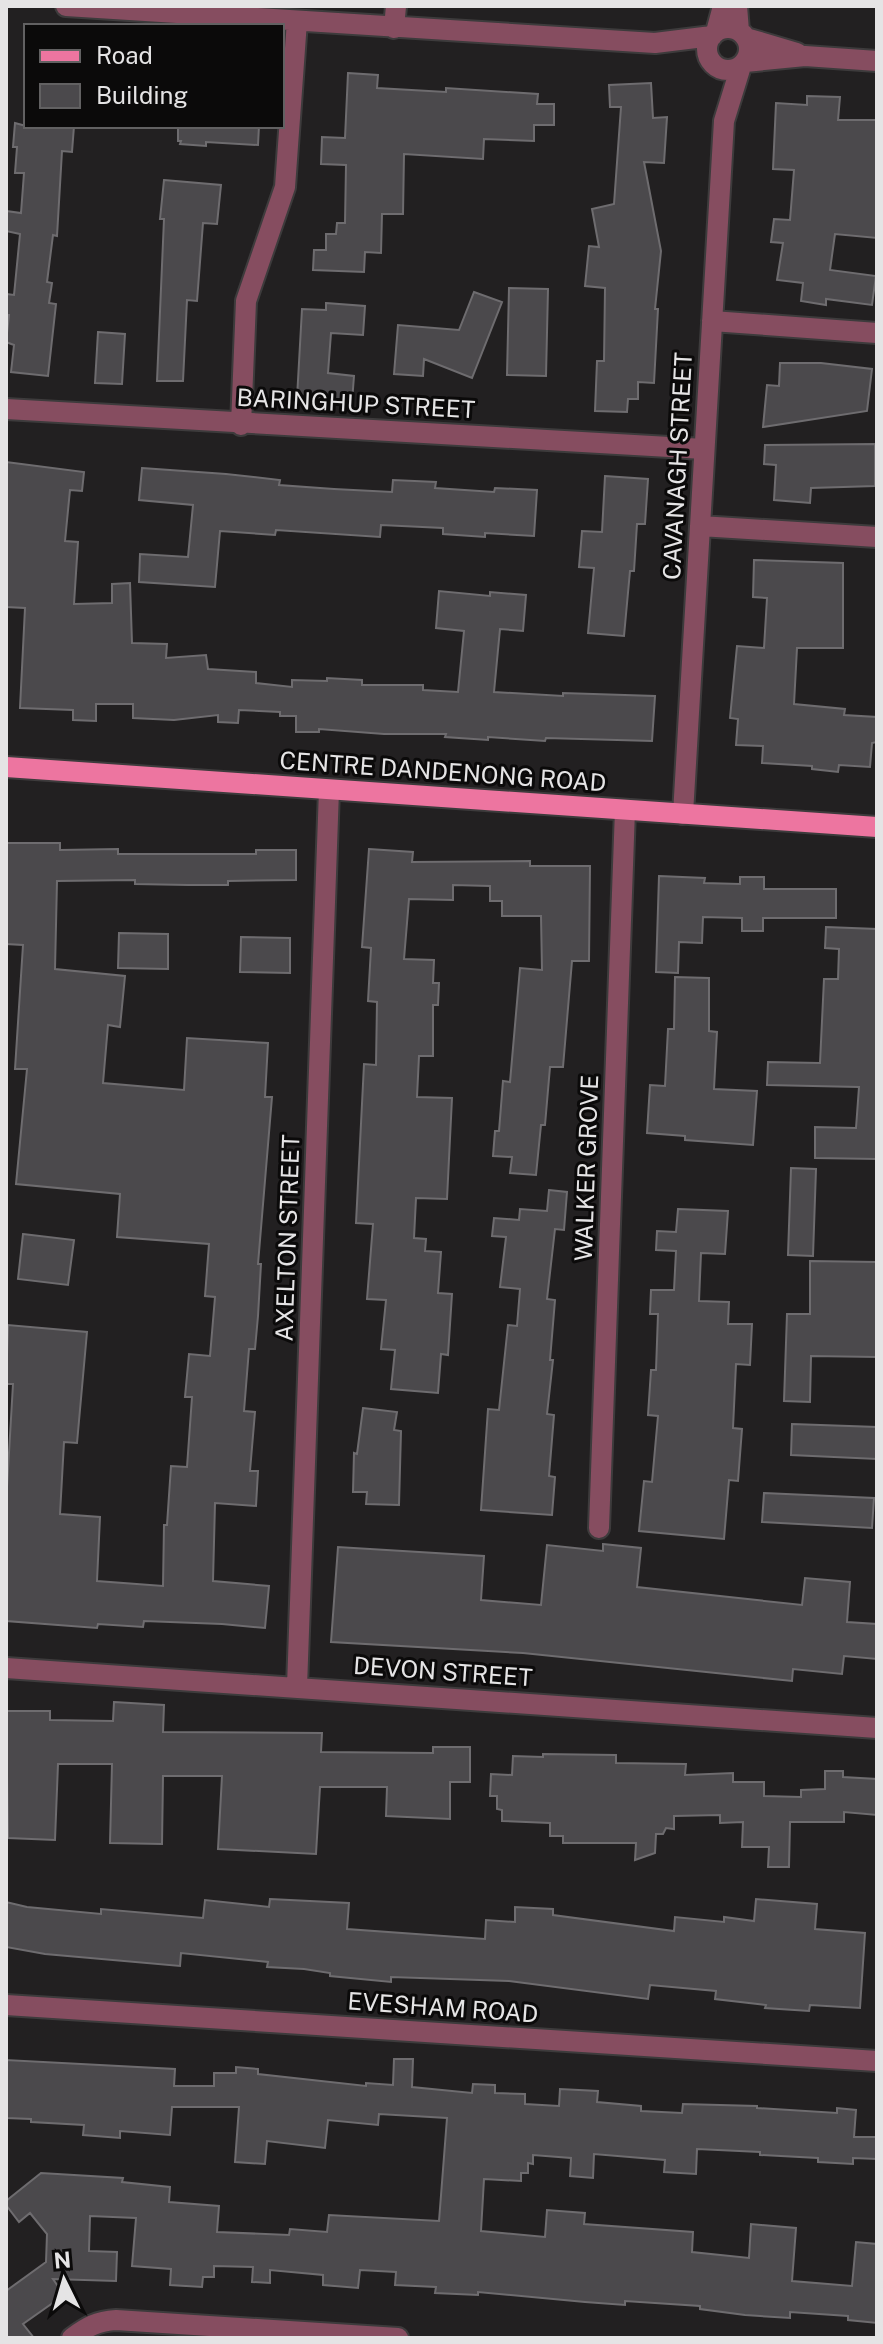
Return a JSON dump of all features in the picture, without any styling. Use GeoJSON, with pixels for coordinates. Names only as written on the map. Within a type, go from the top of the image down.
{"type":"FeatureCollection","features":[{"type":"Feature","properties":{"kind":"main road","name":"CENTRE DANDENONG ROAD"},"geometry":{"type":"LineString","coordinates":[[6,767],[877,827]]}},
{"type":"Feature","properties":{"kind":"street"},"geometry":{"type":"LineString","coordinates":[[66,6],[655,43],[714,34],[727,28],[805,56]]}},
{"type":"Feature","properties":{"kind":"street"},"geometry":{"type":"LineString","coordinates":[[394,28],[396,6]]}},
{"type":"Feature","properties":{"kind":"street"},"geometry":{"type":"LineString","coordinates":[[711,61],[707,47],[723,6]]}},
{"type":"Feature","properties":{"kind":"street"},"geometry":{"type":"LineString","coordinates":[[737,6],[742,34],[749,50],[743,64]]}},
{"type":"Feature","properties":{"kind":"street"},"geometry":{"type":"LineString","coordinates":[[241,425],[246,301],[285,187],[297,21]]}},
{"type":"Feature","properties":{"kind":"street"},"geometry":{"type":"LineString","coordinates":[[655,43],[729,70],[743,64],[805,56],[877,61]]}},
{"type":"Feature","properties":{"kind":"street","name":"CAVANAGH STREET"},"geometry":{"type":"LineString","coordinates":[[711,61],[724,121]]}},
{"type":"Feature","properties":{"kind":"street","name":"CAVANAGH STREET"},"geometry":{"type":"LineString","coordinates":[[683,814],[724,121],[743,64]]}},
{"type":"Feature","properties":{"kind":"street"},"geometry":{"type":"LineString","coordinates":[[712,321],[877,333]]}},
{"type":"Feature","properties":{"kind":"street","name":"BARINGHUP STREET"},"geometry":{"type":"LineString","coordinates":[[6,409],[241,425],[421,431],[704,449]]}},
{"type":"Feature","properties":{"kind":"street"},"geometry":{"type":"LineString","coordinates":[[700,526],[877,537]]}},
{"type":"Feature","properties":{"kind":"street","name":"AXELTON STREET"},"geometry":{"type":"LineString","coordinates":[[297,1687],[329,790]]}},
{"type":"Feature","properties":{"kind":"street","name":"WALKER GROVE"},"geometry":{"type":"LineString","coordinates":[[599,1528],[625,810]]}},
{"type":"Feature","properties":{"kind":"street","name":"DEVON STREET"},"geometry":{"type":"LineString","coordinates":[[6,1668],[877,1728]]}},
{"type":"Feature","properties":{"kind":"street","name":"EVESHAM ROAD"},"geometry":{"type":"LineString","coordinates":[[6,2005],[877,2061]]}},
{"type":"Feature","properties":{"kind":"street"},"geometry":{"type":"LineString","coordinates":[[72,2338],[89,2325],[116,2320],[398,2338]]}},
{"type":"Feature","properties":{"kind":"building"},"geometry":{"type":"Polygon","coordinates":[[[348,73],[378,75],[377,88],[446,92],[446,88],[538,94],[537,104],[554,104],[554,125],[534,125],[534,141],[484,139],[483,159],[404,154],[403,214],[382,214],[381,253],[365,252],[364,272],[313,270],[314,250],[326,250],[326,234],[336,234],[337,223],[345,223],[346,165],[321,164],[322,137],[345,138],[348,73]]]}},
{"type":"Feature","properties":{"kind":"building"},"geometry":{"type":"Polygon","coordinates":[[[651,83],[653,118],[667,117],[664,163],[644,162],[661,251],[655,309],[658,309],[654,383],[638,382],[638,399],[628,399],[627,412],[595,411],[597,361],[604,361],[605,288],[585,286],[589,246],[599,247],[592,209],[614,204],[621,107],[610,107],[609,85],[651,83]]]}},
{"type":"Feature","properties":{"kind":"building"},"geometry":{"type":"Polygon","coordinates":[[[807,96],[840,97],[838,120],[877,120],[877,238],[835,234],[830,270],[876,276],[872,305],[826,299],[826,305],[801,301],[803,283],[777,280],[783,243],[771,242],[774,219],[790,220],[794,170],[773,169],[776,103],[807,105],[807,96]]]}},
{"type":"Feature","properties":{"kind":"building"},"geometry":{"type":"Polygon","coordinates":[[[15,123],[24,128],[74,128],[72,152],[62,151],[57,236],[53,235],[47,282],[52,283],[49,303],[56,304],[48,376],[11,372],[14,345],[6,342],[9,315],[6,315],[6,294],[14,295],[20,234],[6,231],[6,211],[21,213],[24,173],[15,173],[17,147],[13,147],[15,123]]]}},
{"type":"Feature","properties":{"kind":"building"},"geometry":{"type":"Polygon","coordinates":[[[178,128],[259,128],[258,145],[206,142],[206,146],[180,144],[181,141],[178,141],[178,128]]]}},
{"type":"Feature","properties":{"kind":"building"},"geometry":{"type":"Polygon","coordinates":[[[164,180],[221,185],[217,224],[203,223],[197,301],[187,300],[183,381],[157,381],[164,219],[160,219],[164,180]]]}},
{"type":"Feature","properties":{"kind":"building"},"geometry":{"type":"Polygon","coordinates":[[[509,288],[548,289],[546,376],[507,375],[509,288]]]}},
{"type":"Feature","properties":{"kind":"building"},"geometry":{"type":"Polygon","coordinates":[[[474,292],[502,302],[472,378],[424,359],[423,376],[394,374],[398,325],[459,330],[474,292]]]}},
{"type":"Feature","properties":{"kind":"building"},"geometry":{"type":"Polygon","coordinates":[[[326,303],[365,306],[363,335],[331,333],[328,373],[354,376],[352,402],[297,398],[302,309],[326,310],[326,303]]]}},
{"type":"Feature","properties":{"kind":"building"},"geometry":{"type":"Polygon","coordinates":[[[98,332],[125,334],[122,384],[95,383],[98,332]]]}},
{"type":"Feature","properties":{"kind":"building"},"geometry":{"type":"Polygon","coordinates":[[[780,363],[821,363],[872,369],[867,411],[763,427],[767,385],[779,386],[780,363]]]}},
{"type":"Feature","properties":{"kind":"building"},"geometry":{"type":"Polygon","coordinates":[[[875,444],[875,486],[811,488],[810,503],[774,500],[776,465],[764,464],[765,445],[875,444]]]}},
{"type":"Feature","properties":{"kind":"building"},"geometry":{"type":"Polygon","coordinates":[[[6,462],[84,472],[82,491],[70,490],[65,541],[78,542],[74,604],[112,603],[112,584],[130,583],[132,643],[167,644],[166,658],[206,655],[208,669],[256,672],[256,683],[292,687],[292,680],[327,681],[327,678],[362,680],[362,685],[423,685],[423,690],[458,692],[464,631],[436,628],[439,591],[490,596],[490,592],[526,595],[523,631],[500,629],[494,692],[655,696],[652,741],[546,738],[545,741],[488,737],[488,740],[445,737],[446,734],[384,734],[319,729],[319,732],[296,732],[296,716],[280,716],[280,712],[239,710],[238,723],[218,722],[218,715],[174,720],[133,718],[133,704],[96,704],[96,721],[73,720],[73,710],[20,708],[25,608],[6,607],[6,462]]]}},
{"type":"Feature","properties":{"kind":"building"},"geometry":{"type":"Polygon","coordinates":[[[142,468],[226,474],[280,480],[279,485],[334,489],[392,492],[393,480],[436,482],[435,488],[494,492],[495,488],[537,490],[534,536],[443,534],[443,528],[381,525],[380,537],[276,530],[275,535],[220,531],[215,587],[139,582],[140,554],[188,557],[193,505],[139,500],[142,468]]]}},
{"type":"Feature","properties":{"kind":"building"},"geometry":{"type":"Polygon","coordinates":[[[605,476],[648,479],[645,524],[637,524],[634,571],[630,571],[624,636],[588,633],[594,568],[579,567],[582,531],[602,532],[605,476]]]}},
{"type":"Feature","properties":{"kind":"building"},"geometry":{"type":"Polygon","coordinates":[[[754,560],[843,563],[843,648],[797,648],[794,704],[845,709],[844,715],[877,717],[877,742],[872,743],[870,767],[839,765],[838,772],[812,769],[812,766],[762,763],[763,746],[736,745],[738,719],[730,718],[737,646],[764,648],[767,598],[753,597],[754,560]]]}},
{"type":"Feature","properties":{"kind":"building"},"geometry":{"type":"Polygon","coordinates":[[[6,843],[60,843],[60,850],[118,849],[118,854],[256,854],[256,850],[296,850],[296,880],[228,881],[228,885],[135,884],[135,880],[57,881],[55,969],[125,976],[120,1027],[108,1025],[103,1083],[184,1090],[187,1038],[268,1043],[265,1097],[272,1097],[258,1264],[261,1264],[258,1316],[255,1349],[249,1349],[244,1411],[255,1412],[250,1471],[258,1471],[256,1506],[215,1503],[213,1581],[269,1586],[265,1628],[144,1621],[143,1627],[98,1624],[97,1628],[6,1621],[6,1504],[13,1384],[6,1384],[8,1325],[87,1332],[77,1443],[64,1442],[60,1514],[100,1517],[97,1581],[163,1586],[164,1525],[167,1525],[171,1466],[187,1467],[192,1397],[185,1397],[189,1354],[210,1356],[215,1297],[205,1296],[209,1244],[117,1237],[120,1194],[16,1184],[27,1069],[15,1069],[23,945],[6,944],[6,843]]]}},
{"type":"Feature","properties":{"kind":"building"},"geometry":{"type":"Polygon","coordinates":[[[369,849],[413,852],[412,862],[530,861],[530,866],[590,866],[589,961],[572,961],[563,1067],[550,1067],[545,1125],[541,1125],[536,1175],[510,1173],[512,1157],[493,1156],[495,1131],[499,1131],[503,1081],[510,1082],[520,968],[542,970],[541,916],[502,916],[502,901],[490,901],[490,886],[453,885],[453,900],[409,899],[404,959],[434,960],[433,983],[439,983],[438,1005],[433,1005],[433,1056],[419,1056],[417,1097],[452,1098],[447,1199],[416,1198],[414,1238],[426,1239],[425,1251],[441,1252],[438,1293],[452,1294],[448,1355],[441,1354],[438,1393],[391,1389],[395,1350],[381,1349],[386,1300],[367,1299],[373,1224],[356,1223],[364,1064],[376,1065],[377,1002],[368,1001],[371,948],[362,947],[369,849]]]}},
{"type":"Feature","properties":{"kind":"building"},"geometry":{"type":"Polygon","coordinates":[[[659,876],[705,878],[704,883],[740,884],[740,877],[764,877],[764,889],[836,889],[836,918],[763,918],[763,931],[742,931],[742,918],[703,917],[702,943],[679,942],[678,973],[656,972],[659,876]]]}},
{"type":"Feature","properties":{"kind":"building"},"geometry":{"type":"Polygon","coordinates":[[[826,927],[877,929],[877,1159],[815,1158],[815,1127],[856,1128],[859,1087],[767,1085],[768,1062],[820,1063],[824,979],[838,979],[839,949],[825,948],[826,927]]]}},
{"type":"Feature","properties":{"kind":"building"},"geometry":{"type":"Polygon","coordinates":[[[119,933],[168,934],[168,969],[118,968],[119,933]]]}},
{"type":"Feature","properties":{"kind":"building"},"geometry":{"type":"Polygon","coordinates":[[[241,937],[290,938],[290,973],[240,972],[241,937]]]}},
{"type":"Feature","properties":{"kind":"building"},"geometry":{"type":"Polygon","coordinates":[[[675,977],[709,978],[709,1031],[717,1032],[714,1089],[757,1091],[753,1145],[685,1140],[685,1136],[647,1133],[650,1085],[665,1086],[668,1029],[674,1029],[675,977]]]}},
{"type":"Feature","properties":{"kind":"building"},"geometry":{"type":"Polygon","coordinates":[[[791,1168],[816,1169],[813,1256],[788,1255],[791,1168]]]}},
{"type":"Feature","properties":{"kind":"building"},"geometry":{"type":"Polygon","coordinates":[[[549,1190],[567,1192],[564,1230],[555,1229],[547,1299],[555,1300],[547,1414],[554,1415],[549,1476],[555,1477],[552,1515],[481,1510],[488,1409],[499,1410],[508,1325],[517,1326],[520,1289],[500,1287],[506,1237],[492,1236],[494,1218],[519,1220],[520,1209],[547,1211],[549,1190]]]}},
{"type":"Feature","properties":{"kind":"building"},"geometry":{"type":"Polygon","coordinates":[[[678,1209],[728,1211],[725,1254],[701,1253],[699,1301],[729,1302],[728,1324],[752,1324],[750,1365],[736,1364],[733,1428],[742,1429],[738,1481],[729,1480],[724,1539],[639,1531],[644,1481],[652,1482],[658,1416],[648,1415],[651,1370],[656,1370],[658,1314],[650,1314],[651,1290],[674,1290],[676,1251],[656,1250],[657,1231],[676,1232],[678,1209]]]}},
{"type":"Feature","properties":{"kind":"building"},"geometry":{"type":"Polygon","coordinates":[[[23,1234],[74,1240],[68,1285],[18,1279],[23,1234]]]}},
{"type":"Feature","properties":{"kind":"building"},"geometry":{"type":"Polygon","coordinates":[[[810,1261],[877,1262],[877,1357],[811,1356],[810,1402],[784,1401],[787,1314],[810,1314],[810,1261]]]}},
{"type":"Feature","properties":{"kind":"building"},"geometry":{"type":"Polygon","coordinates":[[[363,1408],[397,1412],[394,1430],[401,1431],[399,1505],[366,1504],[367,1492],[353,1492],[354,1453],[357,1454],[363,1408]]]}},
{"type":"Feature","properties":{"kind":"building"},"geometry":{"type":"Polygon","coordinates":[[[792,1424],[877,1427],[877,1459],[791,1455],[792,1424]]]}},
{"type":"Feature","properties":{"kind":"building"},"geometry":{"type":"Polygon","coordinates":[[[764,1493],[874,1498],[872,1528],[762,1522],[764,1493]]]}},
{"type":"Feature","properties":{"kind":"building"},"geometry":{"type":"Polygon","coordinates":[[[603,1544],[641,1548],[637,1587],[802,1605],[805,1578],[850,1582],[847,1622],[877,1624],[877,1659],[844,1656],[842,1674],[793,1669],[792,1681],[523,1653],[331,1642],[338,1547],[484,1556],[481,1600],[541,1605],[547,1545],[603,1551],[603,1544]]]}},
{"type":"Feature","properties":{"kind":"building"},"geometry":{"type":"Polygon","coordinates":[[[114,1702],[164,1705],[163,1732],[322,1733],[321,1752],[433,1753],[433,1747],[470,1747],[470,1782],[450,1782],[450,1819],[386,1816],[387,1787],[320,1787],[316,1854],[218,1849],[222,1776],[163,1776],[162,1844],[110,1843],[112,1764],[58,1764],[55,1840],[8,1838],[6,1711],[50,1711],[50,1720],[113,1721],[114,1702]]]}},
{"type":"Feature","properties":{"kind":"building"},"geometry":{"type":"Polygon","coordinates":[[[543,1754],[616,1755],[616,1763],[686,1764],[685,1775],[733,1773],[733,1782],[764,1782],[764,1796],[801,1797],[801,1790],[825,1789],[825,1771],[843,1771],[843,1777],[877,1779],[877,1815],[844,1812],[844,1822],[790,1822],[789,1867],[768,1867],[769,1847],[742,1847],[743,1822],[720,1823],[720,1815],[674,1816],[674,1829],[666,1828],[663,1834],[656,1834],[655,1853],[635,1860],[636,1843],[563,1843],[563,1836],[550,1836],[550,1823],[502,1821],[502,1810],[497,1809],[497,1796],[490,1796],[491,1774],[512,1775],[513,1756],[543,1757],[543,1754]]]}},
{"type":"Feature","properties":{"kind":"building"},"geometry":{"type":"Polygon","coordinates":[[[270,1899],[349,1903],[347,1929],[485,1939],[486,1920],[515,1922],[515,1907],[553,1909],[553,1915],[674,1931],[675,1917],[724,1922],[724,1917],[754,1921],[756,1899],[817,1904],[815,1929],[865,1933],[860,2008],[810,2005],[809,2011],[765,2008],[766,2005],[715,1999],[716,1991],[650,1985],[648,1999],[509,1981],[391,1977],[391,1982],[330,1976],[330,1973],[304,1969],[267,1967],[268,1962],[181,1953],[180,1966],[45,1954],[6,1947],[6,1902],[101,1914],[101,1909],[203,1918],[205,1900],[269,1907],[270,1899]]]}},
{"type":"Feature","properties":{"kind":"building"},"geometry":{"type":"Polygon","coordinates":[[[394,2059],[413,2059],[412,2087],[472,2093],[473,2084],[495,2085],[495,2093],[525,2094],[525,2104],[559,2106],[560,2089],[598,2091],[597,2102],[641,2106],[641,2111],[682,2113],[683,2104],[837,2113],[837,2108],[856,2110],[854,2137],[877,2137],[877,2159],[853,2158],[853,2164],[818,2162],[818,2158],[760,2155],[760,2152],[697,2149],[696,2174],[664,2172],[665,2160],[594,2154],[593,2178],[570,2176],[571,2158],[533,2155],[533,2164],[528,2163],[528,2173],[521,2173],[521,2181],[484,2179],[481,2231],[545,2237],[547,2210],[585,2213],[584,2224],[693,2232],[692,2252],[749,2258],[751,2224],[796,2228],[792,2281],[852,2286],[856,2242],[877,2244],[877,2323],[848,2320],[848,2316],[790,2312],[790,2318],[700,2309],[700,2306],[625,2301],[625,2305],[478,2292],[478,2295],[435,2293],[436,2287],[395,2285],[396,2272],[360,2270],[358,2288],[323,2285],[323,2275],[270,2270],[270,2283],[252,2282],[253,2267],[214,2266],[214,2277],[203,2277],[202,2287],[170,2285],[171,2269],[132,2266],[136,2218],[90,2216],[89,2251],[117,2252],[116,2281],[53,2279],[64,2295],[23,2324],[34,2338],[6,2338],[6,2291],[46,2262],[47,2234],[30,2213],[19,2222],[6,2201],[41,2173],[123,2178],[122,2182],[170,2187],[169,2202],[219,2206],[217,2232],[289,2235],[290,2229],[327,2232],[329,2215],[439,2221],[447,2118],[379,2114],[378,2125],[328,2120],[325,2148],[267,2141],[265,2164],[235,2162],[239,2107],[172,2107],[170,2135],[120,2131],[120,2138],[83,2135],[84,2125],[6,2118],[6,2060],[175,2069],[174,2086],[214,2086],[214,2073],[236,2073],[236,2067],[258,2069],[258,2074],[366,2086],[366,2083],[393,2085],[394,2059]]]}}]}
